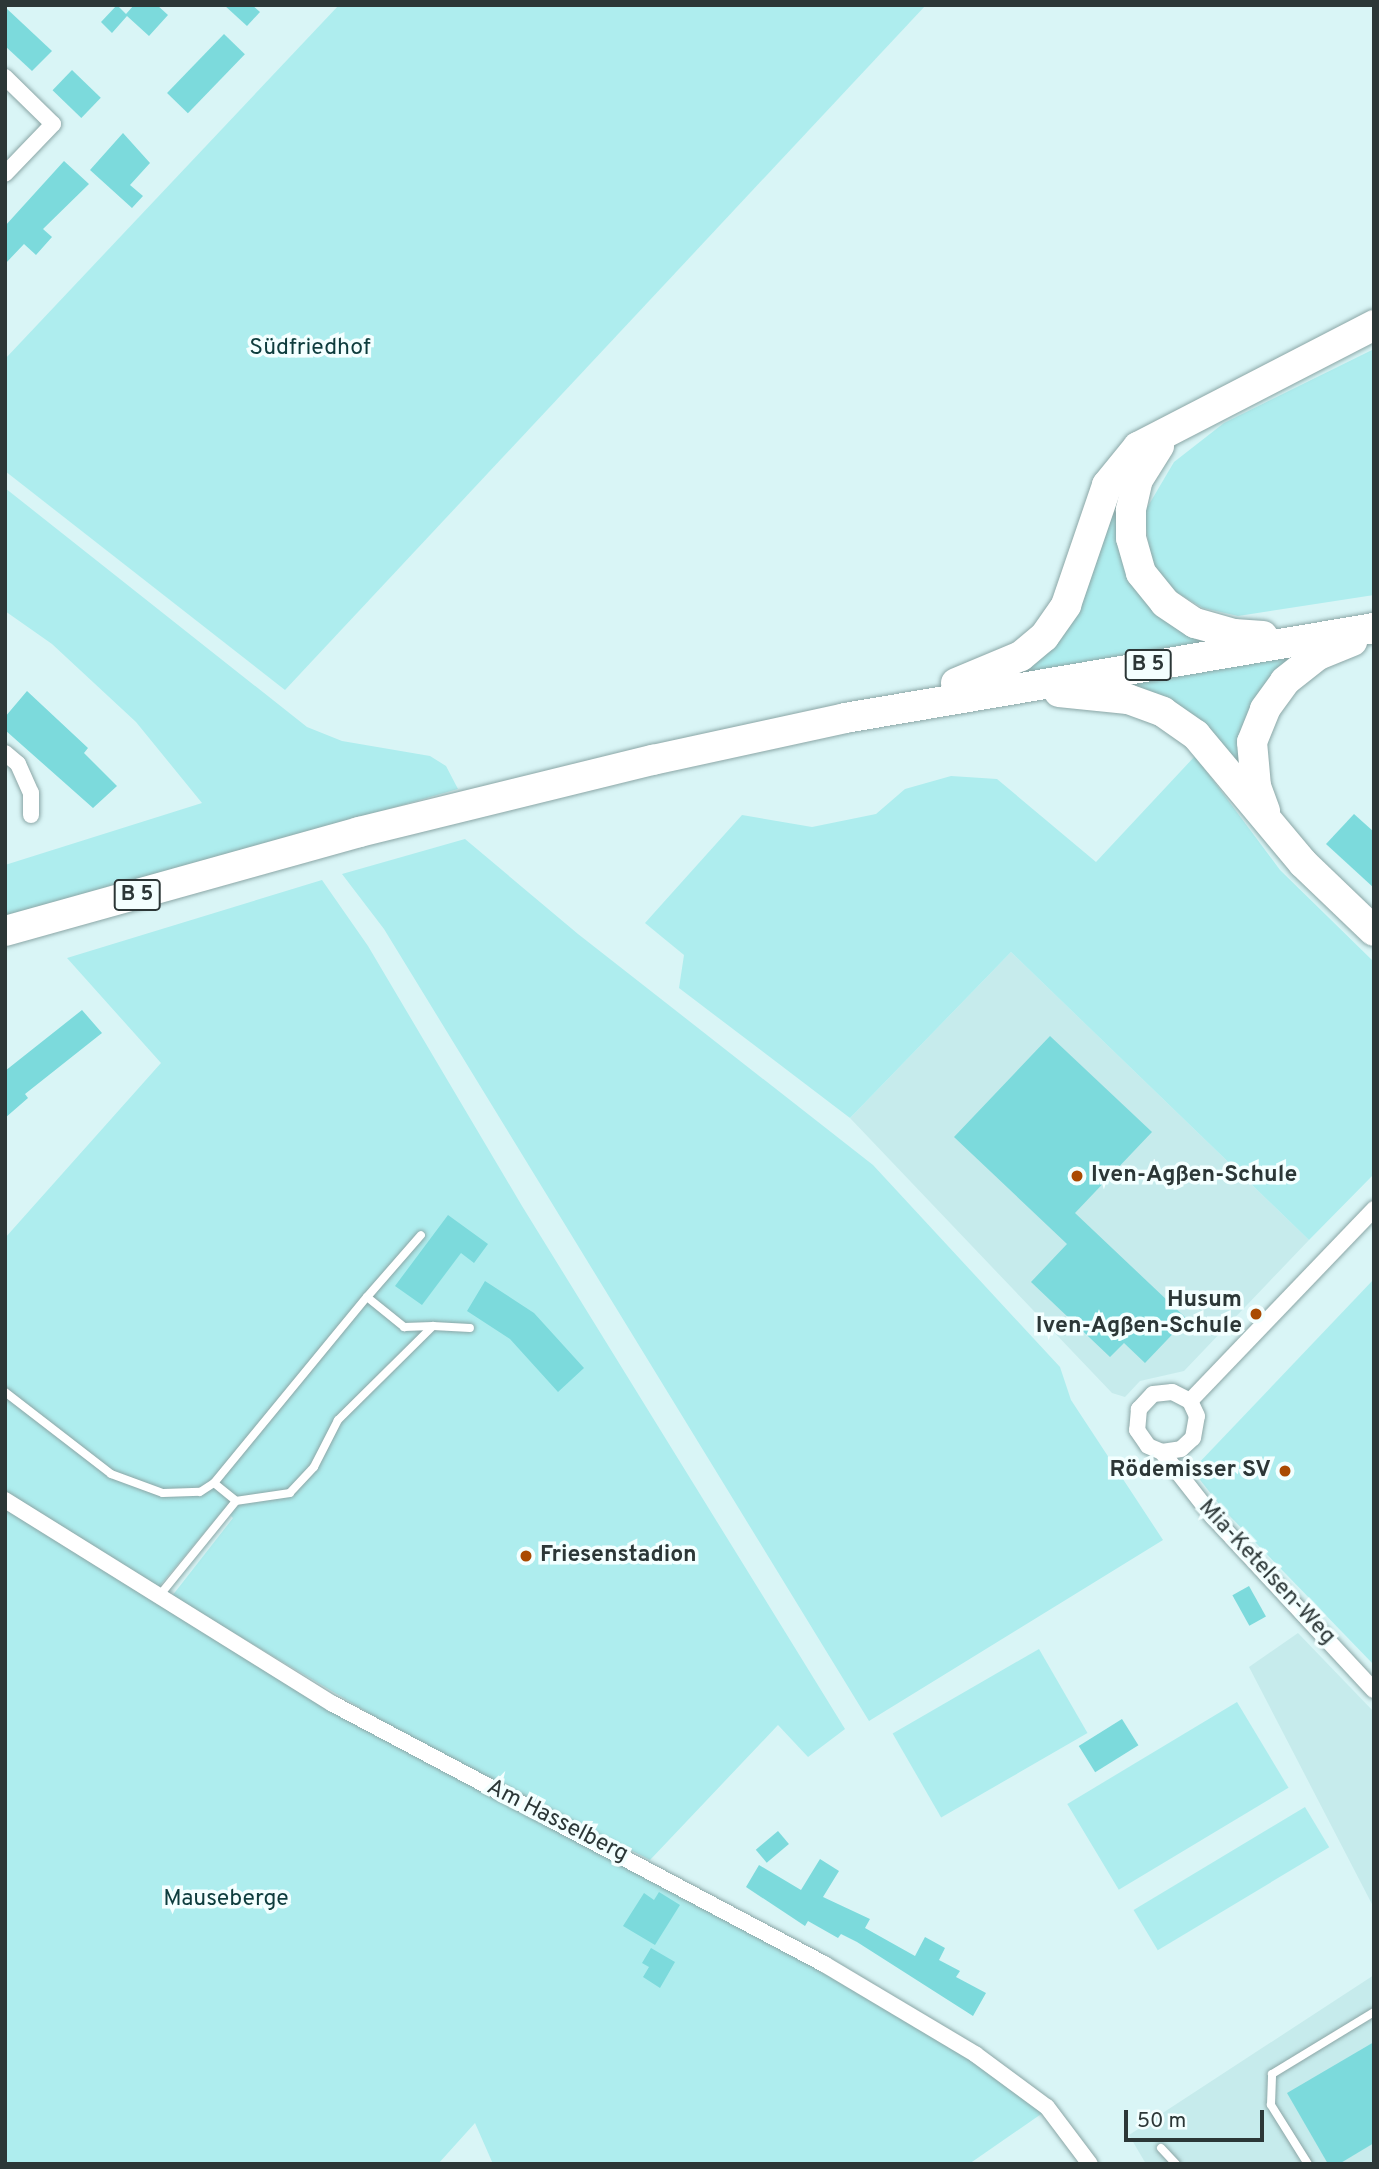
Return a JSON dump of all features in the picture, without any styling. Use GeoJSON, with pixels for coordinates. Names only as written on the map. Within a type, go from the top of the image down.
{"type":"FeatureCollection","features":[{"type":"Feature","properties":{"kind":"highway"},"geometry":{"type":"LineString","coordinates":[[845,718],[986,673],[1021,656],[1044,637],[1066,605],[1108,485],[1138,447],[1374,325]]}},
{"type":"Feature","properties":{"kind":"highway"},"geometry":{"type":"LineString","coordinates":[[1169,429],[1138,479],[1130,510],[1131,538],[1141,573],[1165,603],[1195,623],[1234,634],[1301,638]]}},
{"type":"Feature","properties":{"kind":"highway"},"geometry":{"type":"LineString","coordinates":[[1269,825],[1256,786],[1252,743],[1265,709],[1285,681],[1318,656],[1374,630]]}},
{"type":"Feature","properties":{"kind":"highway","name":"B 5"},"geometry":{"type":"LineString","coordinates":[[5,931],[359,832],[653,760],[845,718],[1301,638],[1374,630]]}},
{"type":"Feature","properties":{"kind":"highway"},"geometry":{"type":"LineString","coordinates":[[995,691],[1087,693],[1128,699],[1163,712],[1196,735],[1269,825],[1374,931]]}},
{"type":"Feature","properties":{"kind":"street"},"geometry":{"type":"LineString","coordinates":[[5,77],[53,124],[5,174]]}},
{"type":"Feature","properties":{"kind":"street"},"geometry":{"type":"LineString","coordinates":[[5,753],[18,764],[32,793],[31,815]]}},
{"type":"Feature","properties":{"kind":"street"},"geometry":{"type":"LineString","coordinates":[[1162,1452],[1181,1450],[1194,1438],[1197,1416],[1189,1401],[1374,1209]]}},
{"type":"Feature","properties":{"kind":"street","name":"Mia-Ketelsen-Weg"},"geometry":{"type":"LineString","coordinates":[[1189,1401],[1172,1392],[1153,1394],[1139,1409],[1137,1430],[1148,1446],[1162,1452],[1221,1526],[1374,1690]]}},
{"type":"Feature","properties":{"kind":"street","name":"Am Hasselberg"},"geometry":{"type":"LineString","coordinates":[[5,1500],[397,1740],[824,1964],[975,2054],[1047,2107],[1090,2164]]}},
{"type":"Feature","properties":{"kind":"lane"},"geometry":{"type":"LineString","coordinates":[[5,1392],[111,1474],[163,1493],[200,1492],[214,1483],[421,1235]]}},
{"type":"Feature","properties":{"kind":"lane"},"geometry":{"type":"LineString","coordinates":[[367,1297],[404,1327],[470,1328]]}},
{"type":"Feature","properties":{"kind":"lane"},"geometry":{"type":"LineString","coordinates":[[158,1596],[236,1501],[290,1493],[314,1467],[338,1420],[433,1326]]}},
{"type":"Feature","properties":{"kind":"lane"},"geometry":{"type":"LineString","coordinates":[[214,1483],[236,1501]]}},
{"type":"Feature","properties":{"kind":"lane"},"geometry":{"type":"LineString","coordinates":[[1308,2164],[1271,2105],[1272,2074],[1374,2012]]}},
{"type":"Feature","properties":{"kind":"lane"},"geometry":{"type":"LineString","coordinates":[[1161,2148],[1176,2164]]}},
{"type":"Feature","properties":{"kind":"shaded area","name":"Iven-Agßen-Schule"},"geometry":{"type":"Polygon","coordinates":[[[1011,952],[1309,1240],[1184,1371],[1140,1381],[1125,1397],[1112,1393],[850,1118],[1011,952]]]}},
{"type":"Feature","properties":{"kind":"shaded area"},"geometry":{"type":"Polygon","coordinates":[[[1298,1633],[1374,1712],[1374,1908],[1249,1667],[1298,1633]]]}},
{"type":"Feature","properties":{"kind":"shaded area"},"geometry":{"type":"Polygon","coordinates":[[[1374,1975],[1374,2164],[1146,2164],[1129,2135],[1374,1975]]]}},
{"type":"Feature","properties":{"kind":"green space","name":"Südfriedhof"},"geometry":{"type":"Polygon","coordinates":[[[339,5],[926,5],[285,690],[5,471],[5,359],[339,5]]]}},
{"type":"Feature","properties":{"kind":"green space"},"geometry":{"type":"Polygon","coordinates":[[[1374,349],[1374,595],[1238,616],[1203,608],[1176,592],[1152,565],[1144,513],[1174,462],[1224,423],[1374,349]]]}},
{"type":"Feature","properties":{"kind":"green space"},"geometry":{"type":"Polygon","coordinates":[[[1121,482],[1122,538],[1220,639],[1018,674],[1054,643],[1121,482]]]}},
{"type":"Feature","properties":{"kind":"green space"},"geometry":{"type":"Polygon","coordinates":[[[5,488],[307,727],[342,741],[430,756],[446,766],[458,789],[5,919],[5,865],[202,803],[136,722],[52,644],[5,611],[5,488]]]}},
{"type":"Feature","properties":{"kind":"green space"},"geometry":{"type":"Polygon","coordinates":[[[1305,650],[1241,776],[1113,683],[1305,650]]]}},
{"type":"Feature","properties":{"kind":"green space"},"geometry":{"type":"Polygon","coordinates":[[[1195,756],[1280,870],[1374,962],[1374,1174],[1309,1240],[1011,952],[850,1118],[679,988],[684,955],[645,923],[742,815],[812,827],[876,814],[905,789],[951,776],[997,779],[1096,862],[1195,756]]]}},
{"type":"Feature","properties":{"kind":"green space"},"geometry":{"type":"Polygon","coordinates":[[[465,839],[578,934],[873,1165],[1060,1367],[1071,1400],[1163,1540],[869,1721],[384,929],[342,874],[465,839]]]}},
{"type":"Feature","properties":{"kind":"green space"},"geometry":{"type":"Polygon","coordinates":[[[322,880],[368,946],[522,1206],[845,1729],[808,1757],[778,1725],[650,1860],[404,1734],[172,1596],[233,1518],[224,1509],[157,1589],[5,1494],[5,1238],[161,1063],[67,958],[322,880]]]}},
{"type":"Feature","properties":{"kind":"green space","name":"Rödemisser SV"},"geometry":{"type":"Polygon","coordinates":[[[1374,1279],[1374,1665],[1223,1509],[1197,1476],[1195,1467],[1374,1279]]]}},
{"type":"Feature","properties":{"kind":"green space","name":"Mauseberge"},"geometry":{"type":"Polygon","coordinates":[[[5,1504],[264,1664],[822,1966],[973,2057],[1047,2110],[969,2164],[493,2164],[475,2123],[438,2164],[5,2164],[5,1504]]]}},
{"type":"Feature","properties":{"kind":"green space"},"geometry":{"type":"Polygon","coordinates":[[[1039,1649],[1088,1733],[941,1818],[893,1734],[1039,1649]]]}},
{"type":"Feature","properties":{"kind":"green space"},"geometry":{"type":"Polygon","coordinates":[[[1237,1702],[1289,1788],[1119,1890],[1067,1804],[1237,1702]]]}},
{"type":"Feature","properties":{"kind":"green space"},"geometry":{"type":"Polygon","coordinates":[[[1305,1807],[1329,1847],[1158,1950],[1134,1910],[1305,1807]]]}},
{"type":"Feature","properties":{"kind":"building"},"geometry":{"type":"Polygon","coordinates":[[[117,5],[126,14],[134,5],[157,5],[168,15],[149,36],[127,16],[112,33],[101,22],[117,5]]]}},
{"type":"Feature","properties":{"kind":"building"},"geometry":{"type":"Polygon","coordinates":[[[224,5],[252,5],[260,12],[247,26],[224,5]]]}},
{"type":"Feature","properties":{"kind":"building"},"geometry":{"type":"Polygon","coordinates":[[[5,7],[52,51],[32,71],[5,46],[5,7]]]}},
{"type":"Feature","properties":{"kind":"building"},"geometry":{"type":"Polygon","coordinates":[[[224,34],[245,54],[188,113],[167,93],[224,34]]]}},
{"type":"Feature","properties":{"kind":"building"},"geometry":{"type":"Polygon","coordinates":[[[72,70],[101,98],[81,118],[53,90],[72,70]]]}},
{"type":"Feature","properties":{"kind":"building"},"geometry":{"type":"Polygon","coordinates":[[[123,133],[150,163],[130,185],[143,196],[132,208],[90,170],[123,133]]]}},
{"type":"Feature","properties":{"kind":"building"},"geometry":{"type":"Polygon","coordinates":[[[64,161],[89,184],[43,229],[52,237],[36,255],[24,244],[5,264],[5,226],[64,161]]]}},
{"type":"Feature","properties":{"kind":"building"},"geometry":{"type":"Polygon","coordinates":[[[27,691],[88,748],[84,753],[117,786],[93,808],[5,730],[5,717],[27,691]]]}},
{"type":"Feature","properties":{"kind":"building"},"geometry":{"type":"Polygon","coordinates":[[[1354,814],[1374,832],[1374,888],[1326,844],[1354,814]]]}},
{"type":"Feature","properties":{"kind":"building"},"geometry":{"type":"Polygon","coordinates":[[[82,1010],[102,1033],[25,1094],[28,1098],[5,1118],[5,1071],[82,1010]]]}},
{"type":"Feature","properties":{"kind":"building"},"geometry":{"type":"Polygon","coordinates":[[[1050,1036],[1152,1132],[1075,1213],[1187,1319],[1145,1363],[1124,1343],[1110,1357],[1031,1282],[1067,1244],[954,1137],[1050,1036]]]}},
{"type":"Feature","properties":{"kind":"building"},"geometry":{"type":"Polygon","coordinates":[[[448,1215],[488,1244],[474,1263],[461,1253],[422,1305],[395,1286],[448,1215]]]}},
{"type":"Feature","properties":{"kind":"building"},"geometry":{"type":"Polygon","coordinates":[[[485,1281],[534,1313],[584,1368],[558,1392],[510,1339],[467,1311],[485,1281]]]}},
{"type":"Feature","properties":{"kind":"building"},"geometry":{"type":"Polygon","coordinates":[[[1249,1586],[1266,1617],[1249,1626],[1232,1595],[1249,1586]]]}},
{"type":"Feature","properties":{"kind":"building"},"geometry":{"type":"Polygon","coordinates":[[[1122,1719],[1138,1745],[1095,1772],[1079,1746],[1122,1719]]]}},
{"type":"Feature","properties":{"kind":"building"},"geometry":{"type":"Polygon","coordinates":[[[778,1831],[789,1844],[767,1863],[756,1850],[778,1831]]]}},
{"type":"Feature","properties":{"kind":"building"},"geometry":{"type":"Polygon","coordinates":[[[820,1859],[839,1871],[823,1897],[870,1919],[865,1928],[915,1956],[925,1937],[945,1948],[939,1960],[960,1971],[956,1977],[986,1993],[973,2016],[857,1942],[841,1934],[838,1938],[808,1921],[805,1926],[746,1887],[759,1865],[801,1890],[820,1859]]]}},
{"type":"Feature","properties":{"kind":"building"},"geometry":{"type":"Polygon","coordinates":[[[659,1892],[680,1905],[655,1945],[623,1926],[644,1893],[654,1900],[659,1892]]]}},
{"type":"Feature","properties":{"kind":"building"},"geometry":{"type":"Polygon","coordinates":[[[651,1948],[675,1962],[660,1988],[643,1977],[649,1967],[642,1963],[651,1948]]]}},
{"type":"Feature","properties":{"kind":"building"},"geometry":{"type":"Polygon","coordinates":[[[1374,2042],[1374,2143],[1339,2164],[1328,2164],[1287,2093],[1374,2042]]]}},
{"type":"Feature","properties":{"kind":"place","name":"Iven-Agßen-Schule"},"geometry":{"type":"Point","coordinates":[1077,1176]}},
{"type":"Feature","properties":{"kind":"place","name":"Husum Iven-Agßen-Schule"},"geometry":{"type":"Point","coordinates":[1256,1314]}},
{"type":"Feature","properties":{"kind":"place","name":"Rödemisser SV"},"geometry":{"type":"Point","coordinates":[1285,1471]}},
{"type":"Feature","properties":{"kind":"place","name":"Friesenstadion"},"geometry":{"type":"Point","coordinates":[526,1556]}}]}
